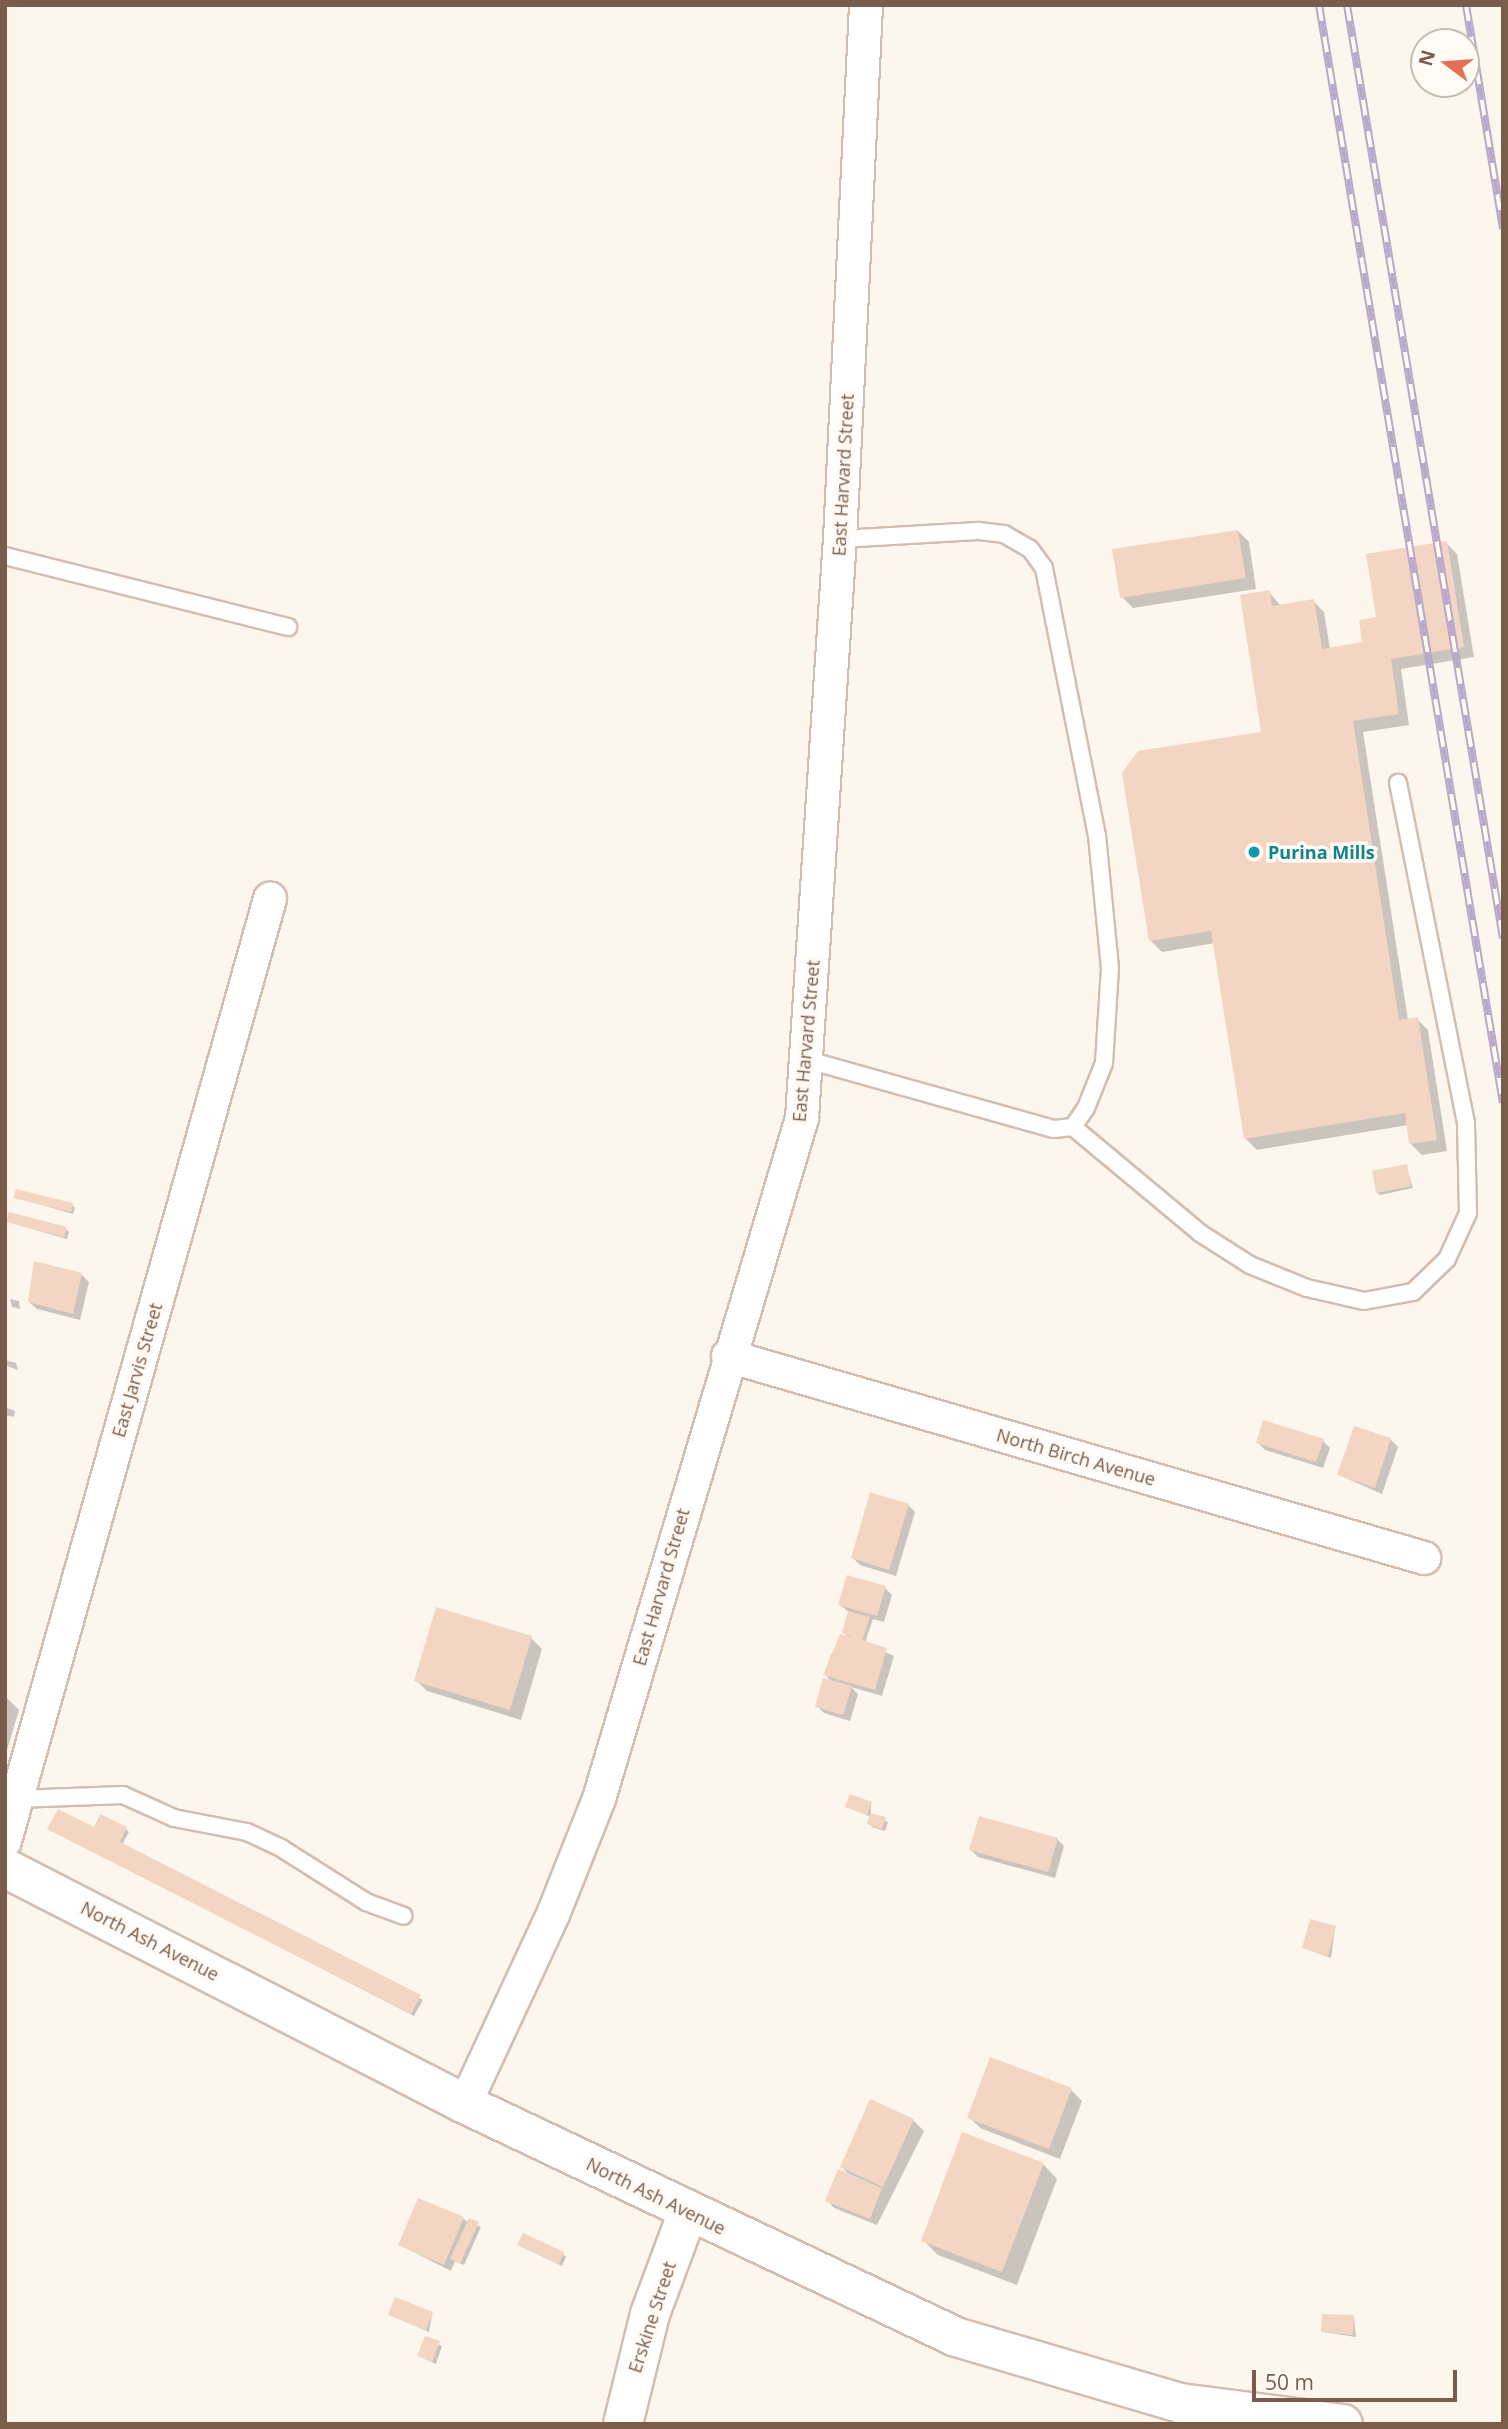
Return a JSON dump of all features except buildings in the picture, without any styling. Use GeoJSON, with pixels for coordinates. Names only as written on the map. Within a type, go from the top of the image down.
{"type":"FeatureCollection","features":[{"type":"Feature","properties":{"kind":"street","name":"East Harvard Street"},"geometry":{"type":"LineString","coordinates":[[465,2104],[554,1912],[599,1799],[728,1356],[802,1118],[808,1060],[840,539],[866,5]]}},
{"type":"Feature","properties":{"kind":"street","name":"East Jarvis Street"},"geometry":{"type":"LineString","coordinates":[[5,1840],[270,899]]}},
{"type":"Feature","properties":{"kind":"street","name":"North Birch Avenue"},"geometry":{"type":"LineString","coordinates":[[728,1356],[1424,1558]]}},
{"type":"Feature","properties":{"kind":"street","name":"North Ash Avenue"},"geometry":{"type":"LineString","coordinates":[[5,1868],[465,2104],[956,2337],[1180,2403],[1343,2424]]}},
{"type":"Feature","properties":{"kind":"street","name":"Erskine Street"},"geometry":{"type":"LineString","coordinates":[[623,2424],[650,2314],[688,2212]]}},
{"type":"Feature","properties":{"kind":"lane"},"geometry":{"type":"LineString","coordinates":[[840,539],[978,531],[1004,534],[1030,549],[1044,568],[1097,836],[1110,968],[1104,1063],[1086,1108],[1073,1127]]}},
{"type":"Feature","properties":{"kind":"lane"},"geometry":{"type":"LineString","coordinates":[[5,556],[288,627]]}},
{"type":"Feature","properties":{"kind":"lane"},"geometry":{"type":"LineString","coordinates":[[808,1060],[1054,1129],[1073,1127],[1200,1233],[1250,1265],[1307,1288],[1364,1301],[1413,1292],[1447,1259],[1468,1213],[1466,1123],[1398,783]]}},
{"type":"Feature","properties":{"kind":"lane"},"geometry":{"type":"LineString","coordinates":[[17,1799],[122,1796],[174,1818],[247,1832],[281,1848],[366,1902],[404,1916]]}},
{"type":"Feature","properties":{"kind":"railway"},"geometry":{"type":"LineString","coordinates":[[1319,5],[1503,1103]]}},
{"type":"Feature","properties":{"kind":"railway"},"geometry":{"type":"LineString","coordinates":[[1347,5],[1503,938]]}},
{"type":"Feature","properties":{"kind":"railway"},"geometry":{"type":"LineString","coordinates":[[1466,5],[1503,229]]}},
{"type":"Feature","properties":{"kind":"place","name":"Purina Mills"},"geometry":{"type":"Point","coordinates":[1254,852]}}]}
